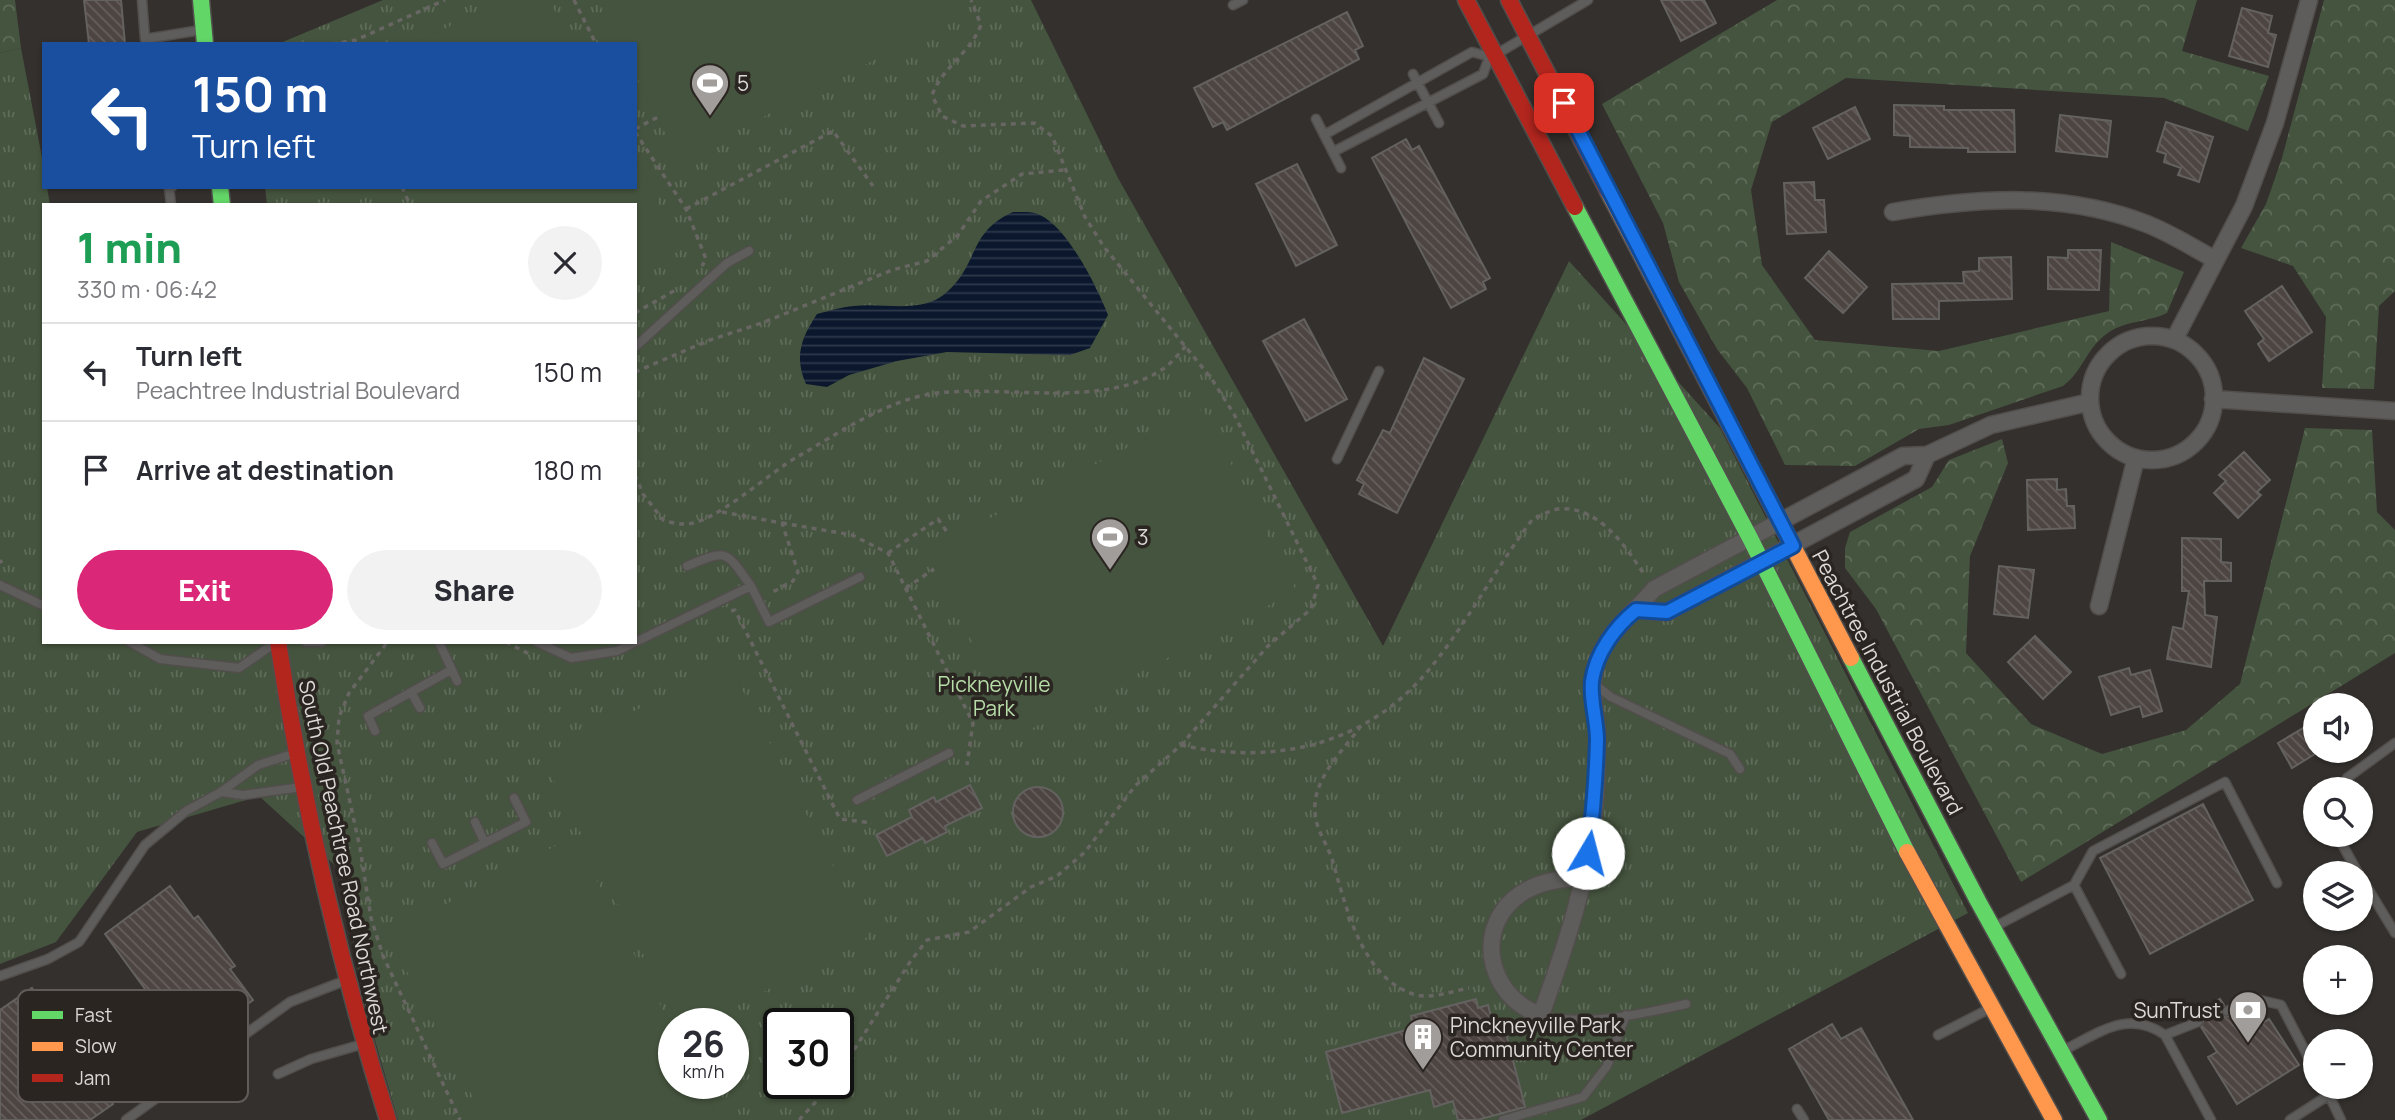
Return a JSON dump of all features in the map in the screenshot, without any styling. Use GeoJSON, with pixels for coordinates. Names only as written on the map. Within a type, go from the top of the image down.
{"type":"FeatureCollection","features":[{"type":"Feature","properties":{"kind":"main road"},"geometry":{"type":"LineString","coordinates":[[201,0],[204,37]]}},
{"type":"Feature","properties":{"kind":"main road"},"geometry":{"type":"LineString","coordinates":[[1466,0],[1493,56],[1750,538],[1902,843],[2054,1120]]}},
{"type":"Feature","properties":{"kind":"main road","name":"Peachtree Industrial Boulevard"},"geometry":{"type":"LineString","coordinates":[[1509,0],[1993,928],[2099,1120]]}},
{"type":"Feature","properties":{"kind":"main road","name":"South Old Peachtree Road Northwest"},"geometry":{"type":"LineString","coordinates":[[277,644],[303,787],[345,981],[388,1120]]}},
{"type":"Feature","properties":{"kind":"street"},"geometry":{"type":"LineString","coordinates":[[2174,340],[2244,206],[2275,123],[2309,0]]}},
{"type":"Feature","properties":{"kind":"street"},"geometry":{"type":"LineString","coordinates":[[1893,212],[1942,203],[2033,199],[2095,208],[2148,225],[2214,259]]}},
{"type":"Feature","properties":{"kind":"street"},"geometry":{"type":"LineString","coordinates":[[2150,336],[2174,340],[2199,359],[2210,378],[2213,399],[2208,423],[2184,451],[2161,459],[2136,458],[2108,441],[2095,423],[2090,390],[2099,366],[2115,348],[2150,336]]}},
{"type":"Feature","properties":{"kind":"street"},"geometry":{"type":"LineString","coordinates":[[2213,399],[2395,411]]}},
{"type":"Feature","properties":{"kind":"street"},"geometry":{"type":"LineString","coordinates":[[1584,878],[1563,878],[1524,891],[1507,905],[1497,925],[1491,950],[1494,973],[1506,993],[1522,1009],[1541,1015],[1575,920],[1584,878],[1595,803],[1597,734],[1592,683],[1606,645],[1622,622],[1654,589],[1903,456],[1927,455],[1991,425],[2090,402]]}},
{"type":"Feature","properties":{"kind":"street"},"geometry":{"type":"LineString","coordinates":[[1636,610],[1667,612],[1762,563],[1916,480],[1927,455]]}},
{"type":"Feature","properties":{"kind":"street"},"geometry":{"type":"LineString","coordinates":[[2099,606],[2136,458]]}},
{"type":"Feature","properties":{"kind":"lane"},"geometry":{"type":"LineString","coordinates":[[142,0],[145,39],[204,37]]}},
{"type":"Feature","properties":{"kind":"lane"},"geometry":{"type":"LineString","coordinates":[[1233,5],[1242,0]]}},
{"type":"Feature","properties":{"kind":"lane"},"geometry":{"type":"LineString","coordinates":[[1333,152],[1483,74],[1493,56],[1588,0]]}},
{"type":"Feature","properties":{"kind":"lane"},"geometry":{"type":"LineString","coordinates":[[1324,135],[1472,52],[1493,56]]}},
{"type":"Feature","properties":{"kind":"lane"},"geometry":{"type":"LineString","coordinates":[[1413,74],[1439,123]]}},
{"type":"Feature","properties":{"kind":"lane"},"geometry":{"type":"LineString","coordinates":[[1316,119],[1341,168]]}},
{"type":"Feature","properties":{"kind":"lane"},"geometry":{"type":"LineString","coordinates":[[637,345],[727,263],[749,251]]}},
{"type":"Feature","properties":{"kind":"lane"},"geometry":{"type":"LineString","coordinates":[[1337,459],[1379,372]]}},
{"type":"Feature","properties":{"kind":"lane"},"geometry":{"type":"LineString","coordinates":[[687,566],[718,554],[730,557],[751,586],[769,622],[860,577]]}},
{"type":"Feature","properties":{"kind":"lane"},"geometry":{"type":"LineString","coordinates":[[0,585],[42,605]]}},
{"type":"Feature","properties":{"kind":"lane"},"geometry":{"type":"LineString","coordinates":[[637,641],[751,586]]}},
{"type":"Feature","properties":{"kind":"lane"},"geometry":{"type":"LineString","coordinates":[[134,644],[160,659],[239,668],[274,644]]}},
{"type":"Feature","properties":{"kind":"lane"},"geometry":{"type":"LineString","coordinates":[[440,644],[457,681]]}},
{"type":"Feature","properties":{"kind":"lane"},"geometry":{"type":"LineString","coordinates":[[541,644],[570,658],[617,651],[631,644]]}},
{"type":"Feature","properties":{"kind":"lane"},"geometry":{"type":"LineString","coordinates":[[375,731],[368,716],[451,670]]}},
{"type":"Feature","properties":{"kind":"lane"},"geometry":{"type":"LineString","coordinates":[[1592,683],[1611,696],[1730,754],[1740,769]]}},
{"type":"Feature","properties":{"kind":"lane"},"geometry":{"type":"LineString","coordinates":[[411,692],[420,708]]}},
{"type":"Feature","properties":{"kind":"lane"},"geometry":{"type":"LineString","coordinates":[[2348,777],[2395,743]]}},
{"type":"Feature","properties":{"kind":"lane"},"geometry":{"type":"LineString","coordinates":[[0,976],[48,960],[79,942],[145,845],[186,811],[221,792],[258,765],[297,752]]}},
{"type":"Feature","properties":{"kind":"lane"},"geometry":{"type":"LineString","coordinates":[[857,800],[949,753]]}},
{"type":"Feature","properties":{"kind":"lane"},"geometry":{"type":"LineString","coordinates":[[1993,928],[2074,886],[2094,851],[2225,782],[2277,883]]}},
{"type":"Feature","properties":{"kind":"lane"},"geometry":{"type":"LineString","coordinates":[[221,792],[243,794],[303,787]]}},
{"type":"Feature","properties":{"kind":"lane"},"geometry":{"type":"LineString","coordinates":[[432,843],[443,864],[526,822],[514,798]]}},
{"type":"Feature","properties":{"kind":"lane"},"geometry":{"type":"LineString","coordinates":[[475,822],[485,843]]}},
{"type":"Feature","properties":{"kind":"lane"},"geometry":{"type":"LineString","coordinates":[[2074,886],[2120,974]]}},
{"type":"Feature","properties":{"kind":"lane"},"geometry":{"type":"LineString","coordinates":[[2373,897],[2395,933]]}},
{"type":"Feature","properties":{"kind":"lane"},"geometry":{"type":"LineString","coordinates":[[248,1032],[290,1002],[345,981]]}},
{"type":"Feature","properties":{"kind":"lane"},"geometry":{"type":"LineString","coordinates":[[2227,1011],[2256,999],[2281,1005],[2303,1047]]}},
{"type":"Feature","properties":{"kind":"lane"},"geometry":{"type":"LineString","coordinates":[[1541,1015],[1566,1021],[1626,1015],[1686,1004]]}},
{"type":"Feature","properties":{"kind":"lane"},"geometry":{"type":"LineString","coordinates":[[1938,1035],[1993,1007]]}},
{"type":"Feature","properties":{"kind":"lane"},"geometry":{"type":"LineString","coordinates":[[1503,1120],[1583,1097],[1607,1066],[1626,1015]]}},
{"type":"Feature","properties":{"kind":"lane"},"geometry":{"type":"LineString","coordinates":[[2060,1052],[2126,1022],[2148,1024],[2165,1035],[2211,1120]]}},
{"type":"Feature","properties":{"kind":"lane"},"geometry":{"type":"LineString","coordinates":[[2165,1035],[2198,1022]]}},
{"type":"Feature","properties":{"kind":"lane"},"geometry":{"type":"LineString","coordinates":[[278,1074],[311,1059],[363,1044]]}},
{"type":"Feature","properties":{"kind":"lane"},"geometry":{"type":"LineString","coordinates":[[2290,1120],[2316,1099]]}},
{"type":"Feature","properties":{"kind":"lane"},"geometry":{"type":"LineString","coordinates":[[2330,1099],[2341,1120]]}},
{"type":"Feature","properties":{"kind":"lane"},"geometry":{"type":"LineString","coordinates":[[126,1120],[151,1102]]}},
{"type":"Feature","properties":{"kind":"lane"},"geometry":{"type":"LineString","coordinates":[[1797,1109],[1804,1120]]}},
{"type":"Feature","properties":{"kind":"path"},"geometry":{"type":"LineString","coordinates":[[344,42],[356,40],[445,0]]}},
{"type":"Feature","properties":{"kind":"path"},"geometry":{"type":"LineString","coordinates":[[574,0],[595,42]]}},
{"type":"Feature","properties":{"kind":"path"},"geometry":{"type":"LineString","coordinates":[[854,1050],[909,961],[928,940],[969,932],[1031,887],[1057,876],[1085,852],[1135,786],[1181,745],[1268,646],[1311,609],[1318,585],[1234,414],[1186,346],[1104,247],[1085,218],[1052,136],[1034,123],[963,127],[943,116],[932,95],[939,78],[973,45],[981,25],[971,0]]}},
{"type":"Feature","properties":{"kind":"path"},"geometry":{"type":"LineString","coordinates":[[637,130],[658,117]]}},
{"type":"Feature","properties":{"kind":"path"},"geometry":{"type":"LineString","coordinates":[[687,209],[832,131],[873,186]]}},
{"type":"Feature","properties":{"kind":"path"},"geometry":{"type":"LineString","coordinates":[[637,134],[687,209],[706,259]]}},
{"type":"Feature","properties":{"kind":"path"},"geometry":{"type":"LineString","coordinates":[[637,371],[892,270],[927,261],[958,235],[981,201],[1022,174],[1064,170]]}},
{"type":"Feature","properties":{"kind":"path"},"geometry":{"type":"LineString","coordinates":[[637,312],[682,286]]}},
{"type":"Feature","properties":{"kind":"path"},"geometry":{"type":"LineString","coordinates":[[637,480],[643,494],[663,520],[686,525],[721,511],[795,458],[903,401],[937,393],[1059,392],[1140,381],[1165,368],[1186,346]]}},
{"type":"Feature","properties":{"kind":"path"},"geometry":{"type":"LineString","coordinates":[[1181,745],[1216,753],[1286,752],[1314,746],[1362,724],[1402,696],[1432,666],[1532,520],[1556,509],[1579,511],[1601,523],[1629,550],[1646,577]]}},
{"type":"Feature","properties":{"kind":"path"},"geometry":{"type":"LineString","coordinates":[[721,511],[852,535],[888,553],[973,723],[967,765]]}},
{"type":"Feature","properties":{"kind":"path"},"geometry":{"type":"LineString","coordinates":[[888,553],[938,519],[947,532]]}},
{"type":"Feature","properties":{"kind":"path"},"geometry":{"type":"LineString","coordinates":[[764,596],[793,581],[798,572],[782,523]]}},
{"type":"Feature","properties":{"kind":"path"},"geometry":{"type":"LineString","coordinates":[[906,588],[934,569]]}},
{"type":"Feature","properties":{"kind":"path"},"geometry":{"type":"LineString","coordinates":[[736,610],[840,819],[872,822]]}},
{"type":"Feature","properties":{"kind":"path"},"geometry":{"type":"LineString","coordinates":[[386,644],[349,693],[339,717],[337,743],[360,848],[371,918],[383,956],[460,1120]]}},
{"type":"Feature","properties":{"kind":"path"},"geometry":{"type":"LineString","coordinates":[[1362,724],[1321,781],[1315,803],[1316,827],[1330,855],[1353,926],[1371,961],[1399,987],[1418,996],[1469,988]]}},
{"type":"Feature","properties":{"kind":"path"},"geometry":{"type":"LineString","coordinates":[[799,1120],[818,1099]]}},
{"type":"Feature","properties":{"kind":"green space"},"geometry":{"type":"Polygon","coordinates":[[[0,0],[15,0],[21,48],[0,53],[0,0]]]}},
{"type":"Feature","properties":{"kind":"green space","name":"Pickneyville Park"},"geometry":{"type":"Polygon","coordinates":[[[383,0],[1031,0],[1118,178],[1383,646],[1569,261],[1720,428],[1968,913],[1581,1120],[398,1120],[365,1006],[339,869],[259,796],[137,832],[56,942],[0,964],[0,53],[21,48],[42,158],[42,189],[47,189],[50,203],[42,203],[42,644],[637,644],[637,203],[267,203],[265,189],[637,189],[637,42],[283,42],[383,0]]]}},
{"type":"Feature","properties":{"kind":"green space"},"geometry":{"type":"Polygon","coordinates":[[[505,0],[549,0],[571,42],[417,42],[505,0]]]}},
{"type":"Feature","properties":{"kind":"green space","name":"5"},"geometry":{"type":"Polygon","coordinates":[[[598,0],[947,0],[956,18],[679,160],[637,78],[637,42],[619,42],[598,0]]]}},
{"type":"Feature","properties":{"kind":"green space"},"geometry":{"type":"Polygon","coordinates":[[[1777,0],[2197,0],[2182,51],[2269,76],[2248,131],[2164,98],[1846,78],[1772,122],[1751,190],[1762,265],[1815,340],[1939,351],[2109,311],[2111,242],[2184,272],[2167,313],[2112,330],[2093,347],[2075,374],[2063,386],[1949,425],[1919,429],[1855,466],[1785,465],[1747,388],[1717,349],[1679,282],[1663,223],[1602,104],[1777,0]]]}},
{"type":"Feature","properties":{"kind":"green space"},"geometry":{"type":"Polygon","coordinates":[[[2324,0],[2395,0],[2395,291],[2379,306],[2374,389],[2322,388],[2326,317],[2293,266],[2241,248],[2266,204],[2282,158],[2324,0]]]}},
{"type":"Feature","properties":{"kind":"green space"},"geometry":{"type":"Polygon","coordinates":[[[637,165],[683,249],[637,272],[637,203],[425,203],[418,189],[637,189],[637,165]]]}},
{"type":"Feature","properties":{"kind":"green space","name":"3"},"geometry":{"type":"Polygon","coordinates":[[[1203,409],[1296,591],[1021,734],[924,552],[1203,409]]]}},
{"type":"Feature","properties":{"kind":"green space"},"geometry":{"type":"Polygon","coordinates":[[[2305,428],[2372,430],[2377,512],[2395,530],[2395,653],[2330,693],[2303,693],[2303,709],[2021,882],[1876,609],[1845,568],[1845,548],[1850,532],[1932,487],[1949,460],[2002,439],[2008,463],[1970,556],[1966,653],[2031,724],[2102,754],[2186,730],[2240,684],[2305,428]]]}},
{"type":"Feature","properties":{"kind":"green space"},"geometry":{"type":"Polygon","coordinates":[[[729,664],[869,936],[733,1008],[671,1008],[542,757],[729,664]]]}},
{"type":"Feature","properties":{"kind":"green space"},"geometry":{"type":"Polygon","coordinates":[[[574,836],[662,1008],[658,1008],[658,1099],[708,1099],[715,1112],[700,1120],[485,1120],[388,935],[574,836]]]}},
{"type":"Feature","properties":{"kind":"water"},"geometry":{"type":"Polygon","coordinates":[[[1013,212],[1034,213],[1051,222],[1071,245],[1089,274],[1108,315],[1090,348],[1070,355],[947,352],[897,361],[849,375],[827,387],[806,384],[800,365],[801,348],[817,314],[854,306],[914,305],[937,299],[957,281],[988,229],[1013,212]]]}},
{"type":"Feature","properties":{"kind":"building"},"geometry":{"type":"Polygon","coordinates":[[[84,0],[121,0],[125,42],[89,42],[84,0]]]}},
{"type":"Feature","properties":{"kind":"building"},"geometry":{"type":"Polygon","coordinates":[[[1661,0],[1704,0],[1716,23],[1681,41],[1661,0]]]}},
{"type":"Feature","properties":{"kind":"building"},"geometry":{"type":"Polygon","coordinates":[[[2242,8],[2272,16],[2268,33],[2276,35],[2268,67],[2229,56],[2242,8]]]}},
{"type":"Feature","properties":{"kind":"building"},"geometry":{"type":"Polygon","coordinates":[[[1347,12],[1363,46],[1355,50],[1359,59],[1227,130],[1223,122],[1213,127],[1194,88],[1347,12]]]}},
{"type":"Feature","properties":{"kind":"building"},"geometry":{"type":"Polygon","coordinates":[[[1894,105],[1944,106],[1944,110],[2014,110],[2015,152],[1968,152],[1968,148],[1910,147],[1910,136],[1894,135],[1894,105]]]}},
{"type":"Feature","properties":{"kind":"building"},"geometry":{"type":"Polygon","coordinates":[[[1855,107],[1870,139],[1828,159],[1813,128],[1855,107]]]}},
{"type":"Feature","properties":{"kind":"building"},"geometry":{"type":"Polygon","coordinates":[[[2060,115],[2111,121],[2107,157],[2056,151],[2060,115]]]}},
{"type":"Feature","properties":{"kind":"building"},"geometry":{"type":"Polygon","coordinates":[[[2166,122],[2213,137],[2199,182],[2178,175],[2181,168],[2164,162],[2166,154],[2157,151],[2166,122]]]}},
{"type":"Feature","properties":{"kind":"building"},"geometry":{"type":"Polygon","coordinates":[[[1406,139],[1412,150],[1419,146],[1490,278],[1483,282],[1486,289],[1451,308],[1372,158],[1406,139]]]}},
{"type":"Feature","properties":{"kind":"building"},"geometry":{"type":"Polygon","coordinates":[[[1297,164],[1337,245],[1296,266],[1256,184],[1297,164]]]}},
{"type":"Feature","properties":{"kind":"building"},"geometry":{"type":"Polygon","coordinates":[[[1814,182],[1815,200],[1824,200],[1826,232],[1787,234],[1784,183],[1814,182]]]}},
{"type":"Feature","properties":{"kind":"building"},"geometry":{"type":"Polygon","coordinates":[[[2068,250],[2101,250],[2099,290],[2048,289],[2048,257],[2068,258],[2068,250]]]}},
{"type":"Feature","properties":{"kind":"building"},"geometry":{"type":"Polygon","coordinates":[[[1829,251],[1867,287],[1843,313],[1805,278],[1829,251]]]}},
{"type":"Feature","properties":{"kind":"building"},"geometry":{"type":"Polygon","coordinates":[[[2011,257],[2012,299],[1939,301],[1939,319],[1893,319],[1892,284],[1964,283],[1963,272],[1979,271],[1979,258],[2011,257]]]}},
{"type":"Feature","properties":{"kind":"building"},"geometry":{"type":"Polygon","coordinates":[[[2282,286],[2312,332],[2269,361],[2258,344],[2264,339],[2245,311],[2282,286]]]}},
{"type":"Feature","properties":{"kind":"building"},"geometry":{"type":"Polygon","coordinates":[[[1304,319],[1347,399],[1306,421],[1263,341],[1304,319]]]}},
{"type":"Feature","properties":{"kind":"building"},"geometry":{"type":"Polygon","coordinates":[[[1424,358],[1464,379],[1397,513],[1359,494],[1364,484],[1357,480],[1383,430],[1390,433],[1424,358]]]}},
{"type":"Feature","properties":{"kind":"building"},"geometry":{"type":"Polygon","coordinates":[[[2244,452],[2270,480],[2257,492],[2261,495],[2238,518],[2214,493],[2226,481],[2219,475],[2244,452]]]}},
{"type":"Feature","properties":{"kind":"building"},"geometry":{"type":"Polygon","coordinates":[[[2057,479],[2057,490],[2066,489],[2067,506],[2074,506],[2075,528],[2028,530],[2027,480],[2057,479]]]}},
{"type":"Feature","properties":{"kind":"building"},"geometry":{"type":"Polygon","coordinates":[[[2182,538],[2221,539],[2221,562],[2231,563],[2231,581],[2204,581],[2205,615],[2217,617],[2211,667],[2167,659],[2173,627],[2183,629],[2189,591],[2182,591],[2182,538]]]}},
{"type":"Feature","properties":{"kind":"building"},"geometry":{"type":"Polygon","coordinates":[[[1999,566],[2034,570],[2028,618],[1994,614],[1999,566]]]}},
{"type":"Feature","properties":{"kind":"building"},"geometry":{"type":"Polygon","coordinates":[[[2035,636],[2071,672],[2043,699],[2008,662],[2035,636]]]}},
{"type":"Feature","properties":{"kind":"building"},"geometry":{"type":"Polygon","coordinates":[[[2129,668],[2131,675],[2150,670],[2162,711],[2143,717],[2140,706],[2111,715],[2099,677],[2129,668]]]}},
{"type":"Feature","properties":{"kind":"building"},"geometry":{"type":"Polygon","coordinates":[[[2303,728],[2303,761],[2292,768],[2278,743],[2303,728]]]}},
{"type":"Feature","properties":{"kind":"building"},"geometry":{"type":"Polygon","coordinates":[[[970,785],[982,808],[945,826],[947,832],[925,843],[923,838],[887,856],[876,835],[912,817],[909,810],[934,797],[936,802],[970,785]]]}},
{"type":"Feature","properties":{"kind":"building"},"geometry":{"type":"Polygon","coordinates":[[[1028,788],[1048,788],[1062,802],[1062,822],[1048,836],[1028,836],[1014,822],[1014,802],[1028,788]]]}},
{"type":"Feature","properties":{"kind":"building"},"geometry":{"type":"Polygon","coordinates":[[[2203,804],[2253,900],[2150,954],[2100,858],[2203,804]]]}},
{"type":"Feature","properties":{"kind":"building"},"geometry":{"type":"Polygon","coordinates":[[[170,886],[194,919],[198,916],[235,966],[230,969],[246,990],[146,990],[105,934],[170,886]]]}},
{"type":"Feature","properties":{"kind":"building"},"geometry":{"type":"Polygon","coordinates":[[[18,998],[18,1102],[113,1104],[90,1120],[0,1120],[0,1010],[18,998]]]}},
{"type":"Feature","properties":{"kind":"building","name":"Pinckneyville Park Community Center"},"geometry":{"type":"Polygon","coordinates":[[[1476,999],[1478,1008],[1488,1005],[1495,1032],[1505,1029],[1525,1107],[1477,1120],[1458,1120],[1453,1101],[1434,1107],[1430,1090],[1342,1113],[1326,1052],[1414,1028],[1411,1016],[1476,999]]]}},
{"type":"Feature","properties":{"kind":"building","name":"SunTrust"},"geometry":{"type":"Polygon","coordinates":[[[2220,999],[2224,1005],[2221,1014],[2231,1017],[2243,1036],[2269,1019],[2299,1065],[2237,1104],[2208,1057],[2217,1052],[2201,1027],[2204,1019],[2194,1016],[2220,999]]]}},
{"type":"Feature","properties":{"kind":"building"},"geometry":{"type":"Polygon","coordinates":[[[1832,1024],[1841,1039],[1861,1028],[1913,1120],[1829,1120],[1789,1049],[1832,1024]]]}},
{"type":"Feature","properties":{"kind":"traffic: fast"},"geometry":{"type":"LineString","coordinates":[[201,0],[205,42]]}},
{"type":"Feature","properties":{"kind":"traffic: fast"},"geometry":{"type":"LineString","coordinates":[[220,189],[222,203]]}},
{"type":"Feature","properties":{"kind":"traffic: fast"},"geometry":{"type":"LineString","coordinates":[[1575,207],[1750,538],[1907,852]]}},
{"type":"Feature","properties":{"kind":"traffic: fast"},"geometry":{"type":"LineString","coordinates":[[1851,658],[1978,901],[2099,1120]]}},
{"type":"Feature","properties":{"kind":"traffic: slow"},"geometry":{"type":"LineString","coordinates":[[1608,191],[1851,658]]}},
{"type":"Feature","properties":{"kind":"traffic: slow"},"geometry":{"type":"LineString","coordinates":[[1907,852],[2054,1120]]}},
{"type":"Feature","properties":{"kind":"traffic: jam"},"geometry":{"type":"LineString","coordinates":[[1466,0],[1575,207]]}},
{"type":"Feature","properties":{"kind":"traffic: jam"},"geometry":{"type":"LineString","coordinates":[[1509,0],[1608,191]]}},
{"type":"Feature","properties":{"kind":"traffic: jam"},"geometry":{"type":"LineString","coordinates":[[278,644],[324,883],[388,1120]]}},
{"type":"Feature","properties":{"kind":"place","name":"5"},"geometry":{"type":"Point","coordinates":[710,117]}},
{"type":"Feature","properties":{"kind":"place","name":"3"},"geometry":{"type":"Point","coordinates":[1110,571]}},
{"type":"Feature","properties":{"kind":"place","name":"SunTrust"},"geometry":{"type":"Point","coordinates":[2248,1044]}},
{"type":"Feature","properties":{"kind":"place","name":"Pinckneyville Park Community Center"},"geometry":{"type":"Point","coordinates":[1423,1071]}},
{"type":"Feature","properties":{"kind":"route"},"geometry":{"type":"LineString","coordinates":[[1564,103],[1793,546],[1667,612],[1636,610],[1622,622],[1606,645],[1597,663],[1592,683],[1597,734],[1595,803],[1588,853]]}}]}
